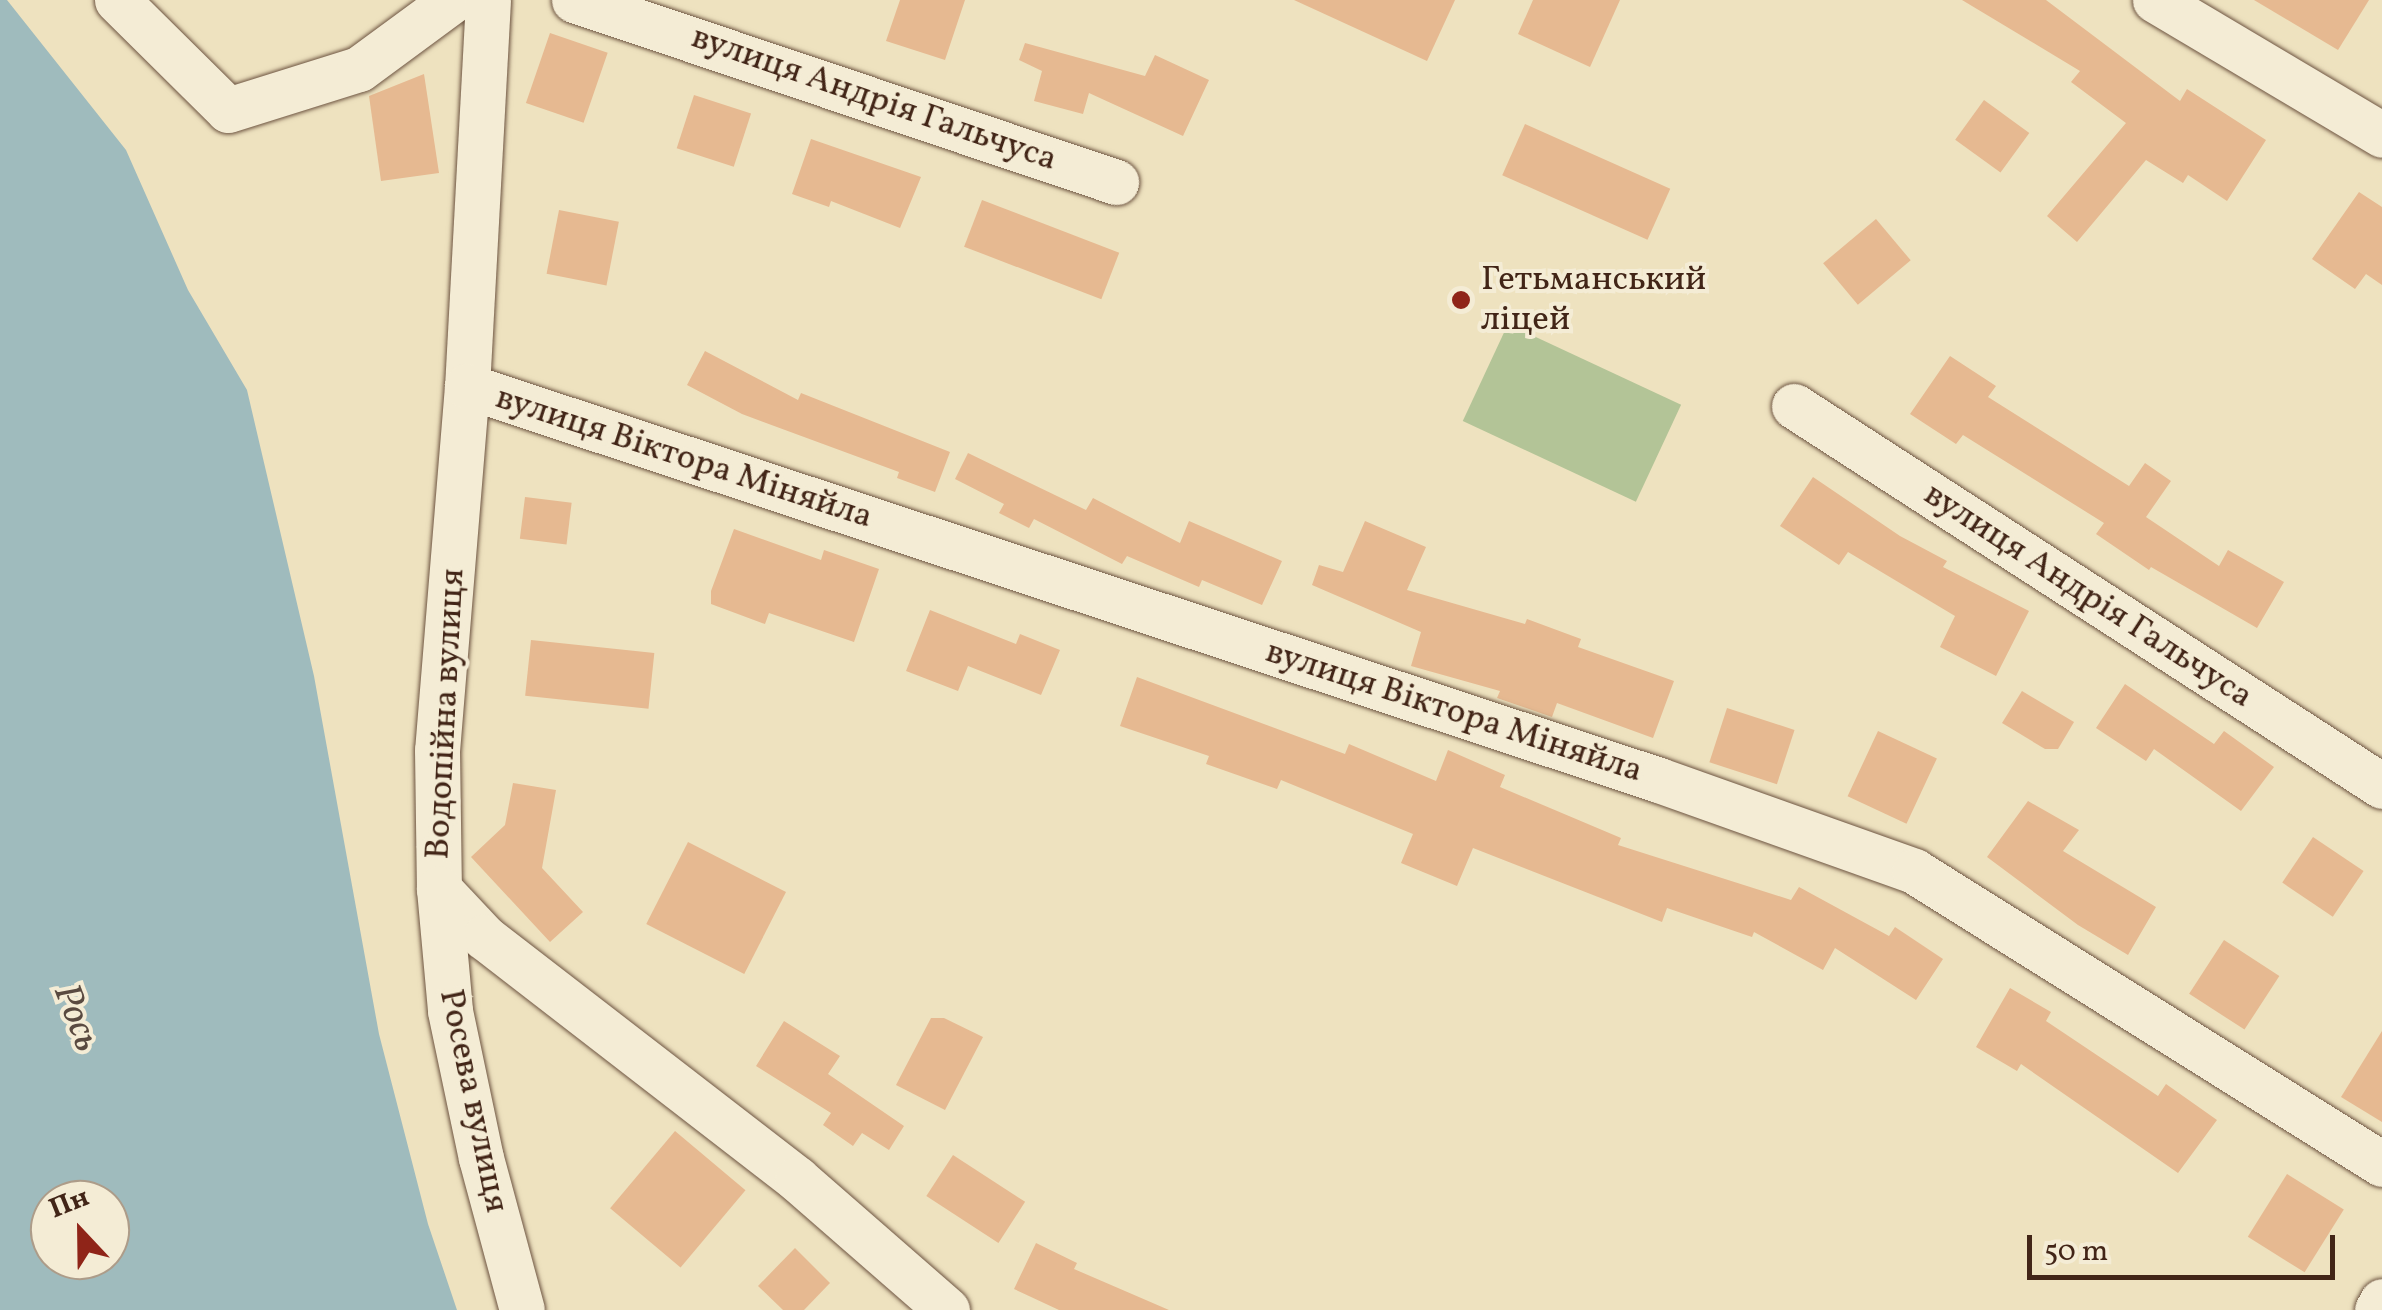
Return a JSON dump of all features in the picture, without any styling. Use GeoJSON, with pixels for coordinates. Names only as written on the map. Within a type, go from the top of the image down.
{"type":"FeatureCollection","features":[{"type":"Feature","properties":{"kind":"street"},"geometry":{"type":"LineString","coordinates":[[116,0],[228,110],[359,68],[453,0]]}},
{"type":"Feature","properties":{"kind":"street","name":"Водопійна вулиця"},"geometry":{"type":"LineString","coordinates":[[488,0],[467,386],[437,750],[438,890],[484,938],[797,1180],[947,1310]]}},
{"type":"Feature","properties":{"kind":"street","name":"вулиця Андрія Гальчуса"},"geometry":{"type":"LineString","coordinates":[[574,0],[1116,182]]}},
{"type":"Feature","properties":{"kind":"street"},"geometry":{"type":"LineString","coordinates":[[2155,0],[2382,136]]}},
{"type":"Feature","properties":{"kind":"street","name":"вулиця Віктора Міняйла"},"geometry":{"type":"LineString","coordinates":[[467,386],[1659,780],[1914,871],[2382,1164]]}},
{"type":"Feature","properties":{"kind":"street","name":"вулиця Андрія Гальчуса"},"geometry":{"type":"LineString","coordinates":[[1794,406],[2382,786]]}},
{"type":"Feature","properties":{"kind":"street","name":"Росева вулиця"},"geometry":{"type":"LineString","coordinates":[[438,890],[450,1011],[481,1158],[522,1310]]}},
{"type":"Feature","properties":{"kind":"street"},"geometry":{"type":"LineString","coordinates":[[2377,1310],[2382,1301]]}},
{"type":"Feature","properties":{"kind":"green space"},"geometry":{"type":"Polygon","coordinates":[[[1508,324],[1681,405],[1636,502],[1463,421],[1508,324]]]}},
{"type":"Feature","properties":{"kind":"water","name":"Рось"},"geometry":{"type":"Polygon","coordinates":[[[0,0],[7,0],[126,150],[188,290],[247,390],[314,676],[379,1034],[428,1224],[457,1310],[0,1310],[0,0]]]}},
{"type":"Feature","properties":{"kind":"building"},"geometry":{"type":"Polygon","coordinates":[[[900,0],[965,0],[945,60],[886,41],[900,0]]]}},
{"type":"Feature","properties":{"kind":"building"},"geometry":{"type":"Polygon","coordinates":[[[1294,0],[1455,0],[1427,61],[1294,0]]]}},
{"type":"Feature","properties":{"kind":"building"},"geometry":{"type":"Polygon","coordinates":[[[1533,0],[1620,0],[1590,67],[1518,34],[1533,0]]]}},
{"type":"Feature","properties":{"kind":"building"},"geometry":{"type":"Polygon","coordinates":[[[1962,0],[2046,0],[2180,101],[2187,89],[2266,140],[2227,201],[2188,175],[2183,183],[2146,160],[2077,242],[2047,216],[2126,123],[2071,82],[2080,71],[1962,0]]]}},
{"type":"Feature","properties":{"kind":"building"},"geometry":{"type":"Polygon","coordinates":[[[2254,0],[2369,0],[2338,50],[2254,0]]]}},
{"type":"Feature","properties":{"kind":"building"},"geometry":{"type":"Polygon","coordinates":[[[550,33],[608,53],[584,123],[526,103],[550,33]]]}},
{"type":"Feature","properties":{"kind":"building"},"geometry":{"type":"Polygon","coordinates":[[[1025,43],[1145,76],[1155,55],[1209,80],[1183,136],[1089,93],[1083,114],[1034,101],[1042,71],[1019,60],[1025,43]]]}},
{"type":"Feature","properties":{"kind":"building"},"geometry":{"type":"Polygon","coordinates":[[[424,74],[439,173],[381,181],[369,96],[424,74]]]}},
{"type":"Feature","properties":{"kind":"building"},"geometry":{"type":"Polygon","coordinates":[[[694,95],[751,114],[734,167],[677,148],[694,95]]]}},
{"type":"Feature","properties":{"kind":"building"},"geometry":{"type":"Polygon","coordinates":[[[1984,100],[2029,133],[2001,173],[1955,140],[1984,100]]]}},
{"type":"Feature","properties":{"kind":"building"},"geometry":{"type":"Polygon","coordinates":[[[1525,124],[1670,189],[1647,240],[1502,175],[1525,124]]]}},
{"type":"Feature","properties":{"kind":"building"},"geometry":{"type":"Polygon","coordinates":[[[811,139],[921,177],[900,228],[831,201],[829,207],[792,194],[811,139]]]}},
{"type":"Feature","properties":{"kind":"building"},"geometry":{"type":"Polygon","coordinates":[[[2359,192],[2382,207],[2382,285],[2366,274],[2355,289],[2312,259],[2359,192]]]}},
{"type":"Feature","properties":{"kind":"building"},"geometry":{"type":"Polygon","coordinates":[[[982,200],[1119,253],[1101,299],[964,247],[982,200]]]}},
{"type":"Feature","properties":{"kind":"building"},"geometry":{"type":"Polygon","coordinates":[[[559,210],[619,222],[606,285],[547,274],[559,210]]]}},
{"type":"Feature","properties":{"kind":"building"},"geometry":{"type":"Polygon","coordinates":[[[1876,219],[1911,260],[1858,305],[1823,263],[1876,219]]]}},
{"type":"Feature","properties":{"kind":"building"},"geometry":{"type":"Polygon","coordinates":[[[705,351],[798,400],[801,393],[950,452],[935,492],[897,478],[899,472],[742,414],[687,385],[705,351]]]}},
{"type":"Feature","properties":{"kind":"building"},"geometry":{"type":"Polygon","coordinates":[[[1950,356],[1996,386],[1988,397],[2129,486],[2145,463],[2171,481],[2146,517],[2219,566],[2228,550],[2284,582],[2257,628],[2151,567],[2149,570],[2096,534],[2104,523],[1963,435],[1956,444],[1910,414],[1950,356]]]}},
{"type":"Feature","properties":{"kind":"building"},"geometry":{"type":"Polygon","coordinates":[[[968,453],[1086,510],[1093,498],[1180,543],[1189,521],[1282,561],[1262,605],[1202,580],[1199,587],[1127,556],[1122,564],[1034,519],[1029,528],[999,513],[1004,504],[955,479],[968,453]]]}},
{"type":"Feature","properties":{"kind":"building"},"geometry":{"type":"Polygon","coordinates":[[[1813,477],[1900,536],[1947,561],[1943,567],[2029,611],[1996,676],[1940,647],[1955,616],[1848,552],[1839,565],[1780,526],[1813,477]]]}},
{"type":"Feature","properties":{"kind":"building"},"geometry":{"type":"Polygon","coordinates":[[[525,497],[572,503],[567,544],[520,539],[525,497]]]}},
{"type":"Feature","properties":{"kind":"building"},"geometry":{"type":"Polygon","coordinates":[[[1365,521],[1426,547],[1407,590],[1525,624],[1527,619],[1581,639],[1578,647],[1674,681],[1653,738],[1557,703],[1552,717],[1497,698],[1500,691],[1411,666],[1421,632],[1312,585],[1319,565],[1343,572],[1365,521]]]}},
{"type":"Feature","properties":{"kind":"building"},"geometry":{"type":"Polygon","coordinates":[[[734,529],[821,560],[824,550],[879,569],[854,642],[769,613],[765,624],[711,604],[711,591],[734,529]]]}},
{"type":"Feature","properties":{"kind":"building"},"geometry":{"type":"Polygon","coordinates":[[[930,610],[1016,644],[1020,634],[1060,650],[1041,695],[968,666],[958,691],[906,671],[930,610]]]}},
{"type":"Feature","properties":{"kind":"building"},"geometry":{"type":"Polygon","coordinates":[[[531,640],[654,653],[648,709],[525,696],[531,640]]]}},
{"type":"Feature","properties":{"kind":"building"},"geometry":{"type":"Polygon","coordinates":[[[1137,677],[1345,754],[1349,744],[1436,781],[1448,750],[1505,775],[1500,787],[1621,838],[1618,845],[1791,900],[1799,887],[1889,936],[1895,927],[1943,959],[1916,1000],[1835,948],[1823,970],[1754,932],[1752,937],[1667,908],[1662,922],[1473,848],[1457,886],[1401,863],[1413,834],[1281,780],[1277,789],[1206,764],[1209,756],[1120,726],[1137,677]]]}},
{"type":"Feature","properties":{"kind":"building"},"geometry":{"type":"Polygon","coordinates":[[[2125,684],[2214,744],[2224,731],[2274,767],[2241,811],[2154,749],[2146,761],[2096,728],[2125,684]]]}},
{"type":"Feature","properties":{"kind":"building"},"geometry":{"type":"Polygon","coordinates":[[[2022,691],[2074,722],[2058,749],[2045,749],[2002,723],[2022,691]]]}},
{"type":"Feature","properties":{"kind":"building"},"geometry":{"type":"Polygon","coordinates":[[[1727,708],[1795,730],[1777,784],[1709,762],[1727,708]]]}},
{"type":"Feature","properties":{"kind":"building"},"geometry":{"type":"Polygon","coordinates":[[[1878,731],[1937,758],[1906,824],[1848,796],[1878,731]]]}},
{"type":"Feature","properties":{"kind":"building"},"geometry":{"type":"Polygon","coordinates":[[[513,783],[556,790],[542,868],[583,912],[550,942],[471,857],[505,825],[513,783]]]}},
{"type":"Feature","properties":{"kind":"building"},"geometry":{"type":"Polygon","coordinates":[[[2028,801],[2079,830],[2063,851],[2156,907],[2128,955],[2078,925],[1987,857],[2028,801]]]}},
{"type":"Feature","properties":{"kind":"building"},"geometry":{"type":"Polygon","coordinates":[[[2313,837],[2364,871],[2333,917],[2282,883],[2313,837]]]}},
{"type":"Feature","properties":{"kind":"building"},"geometry":{"type":"Polygon","coordinates":[[[688,842],[786,892],[744,974],[646,924],[688,842]]]}},
{"type":"Feature","properties":{"kind":"building"},"geometry":{"type":"Polygon","coordinates":[[[2224,940],[2279,976],[2244,1030],[2189,994],[2224,940]]]}},
{"type":"Feature","properties":{"kind":"building"},"geometry":{"type":"Polygon","coordinates":[[[2010,988],[2051,1012],[2046,1021],[2158,1096],[2166,1084],[2217,1120],[2178,1173],[2021,1064],[2017,1071],[1976,1047],[2010,988]]]}},
{"type":"Feature","properties":{"kind":"building"},"geometry":{"type":"Polygon","coordinates":[[[931,1018],[944,1018],[983,1037],[945,1110],[896,1085],[931,1018]]]}},
{"type":"Feature","properties":{"kind":"building"},"geometry":{"type":"Polygon","coordinates":[[[784,1021],[840,1056],[828,1074],[904,1126],[889,1150],[862,1133],[853,1146],[823,1125],[831,1113],[756,1066],[784,1021]]]}},
{"type":"Feature","properties":{"kind":"building"},"geometry":{"type":"Polygon","coordinates":[[[2382,1031],[2382,1122],[2341,1097],[2382,1031]]]}},
{"type":"Feature","properties":{"kind":"building"},"geometry":{"type":"Polygon","coordinates":[[[675,1131],[745,1190],[681,1268],[610,1208],[675,1131]]]}},
{"type":"Feature","properties":{"kind":"building"},"geometry":{"type":"Polygon","coordinates":[[[953,1155],[1025,1202],[998,1243],[926,1196],[953,1155]]]}},
{"type":"Feature","properties":{"kind":"building"},"geometry":{"type":"Polygon","coordinates":[[[2287,1174],[2344,1210],[2305,1272],[2248,1237],[2287,1174]]]}},
{"type":"Feature","properties":{"kind":"building"},"geometry":{"type":"Polygon","coordinates":[[[1036,1243],[1077,1263],[1074,1269],[1169,1310],[1059,1310],[1014,1289],[1036,1243]]]}},
{"type":"Feature","properties":{"kind":"building"},"geometry":{"type":"Polygon","coordinates":[[[795,1248],[830,1283],[804,1310],[783,1310],[758,1286],[795,1248]]]}},
{"type":"Feature","properties":{"kind":"place","name":"Гетьманський ліцей"},"geometry":{"type":"Point","coordinates":[1461,300]}}]}
